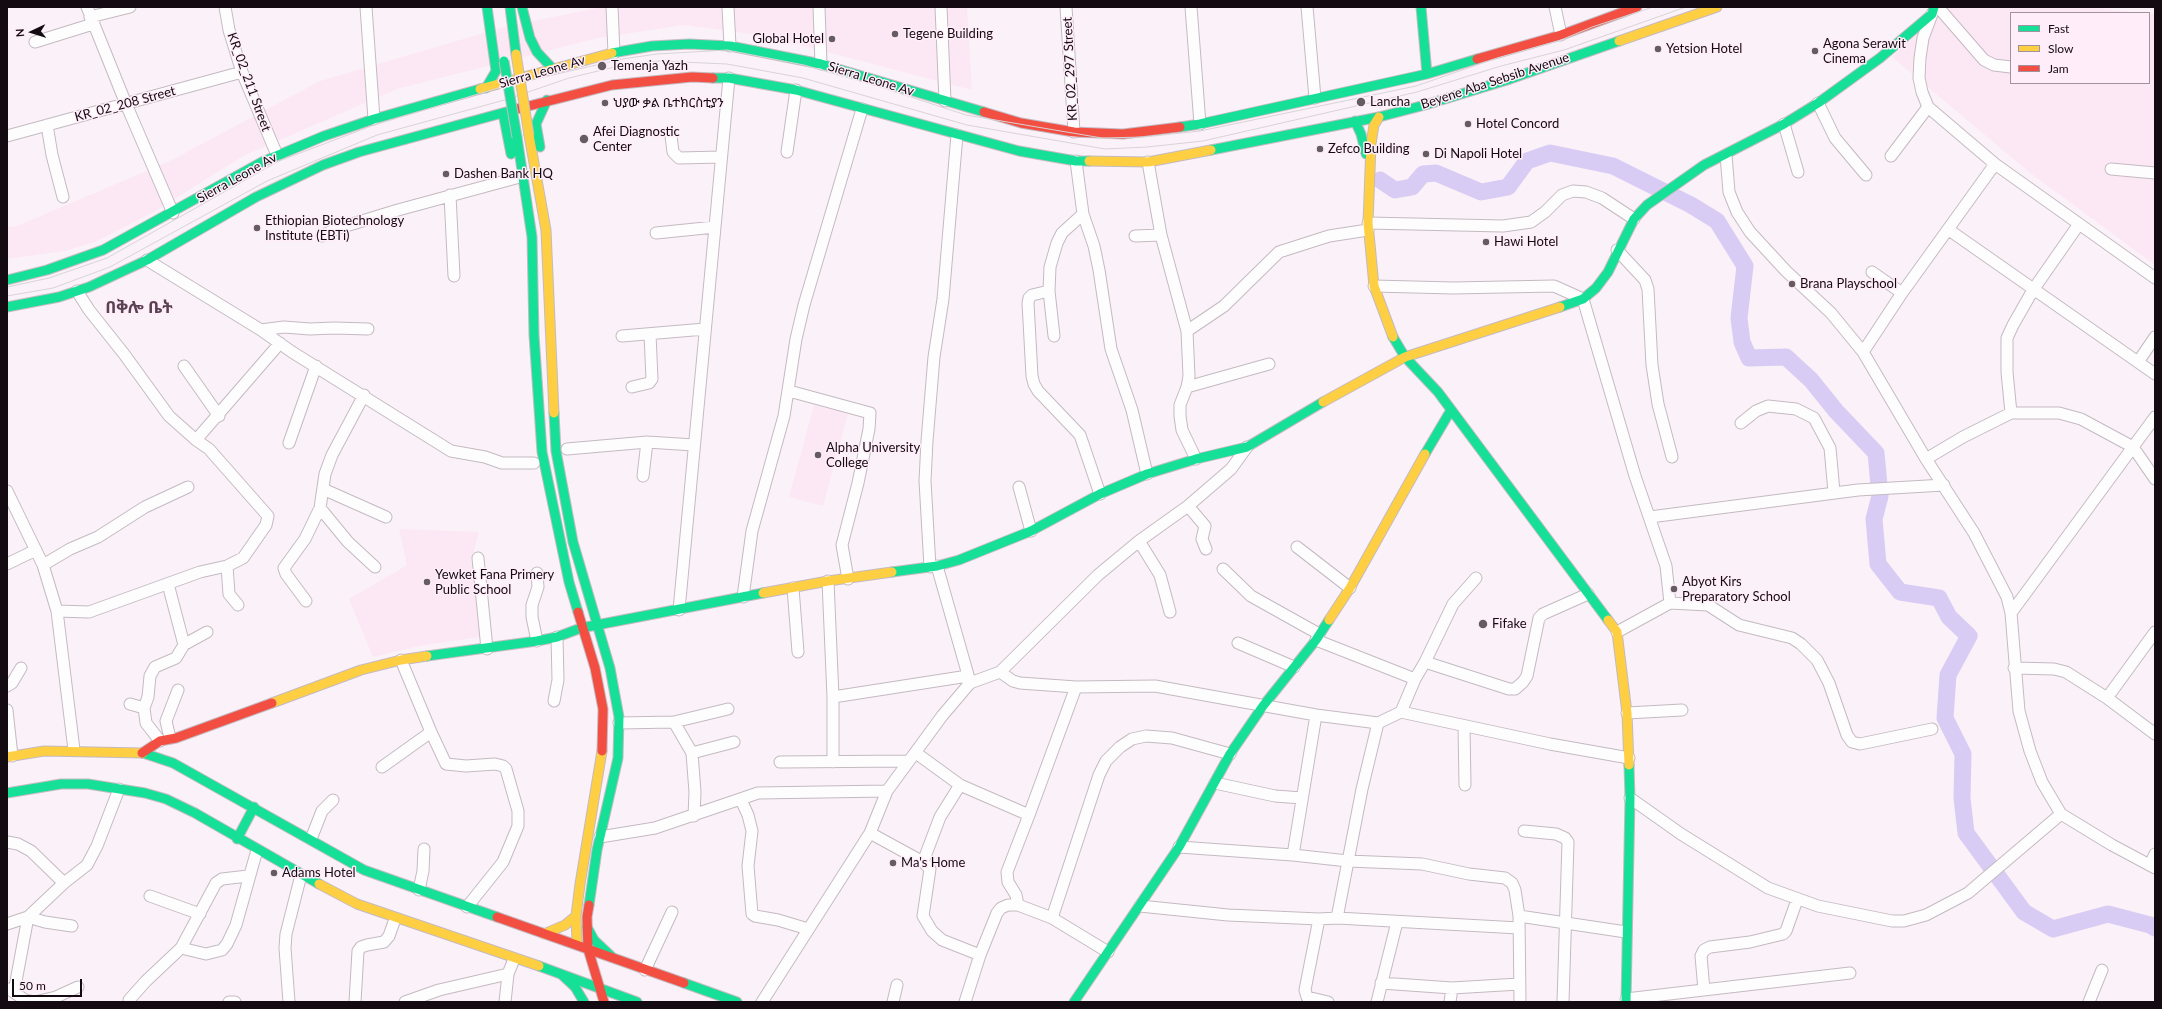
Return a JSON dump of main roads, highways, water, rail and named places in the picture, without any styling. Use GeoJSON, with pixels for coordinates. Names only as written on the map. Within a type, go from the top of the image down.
{"type":"FeatureCollection","features":[{"type":"Feature","properties":{"kind":"main road"},"geometry":{"type":"LineString","coordinates":[[486,88],[496,71],[487,7]]}},
{"type":"Feature","properties":{"kind":"main road"},"geometry":{"type":"LineString","coordinates":[[494,7],[517,137],[532,237],[534,335],[542,452],[569,582],[581,628],[595,668],[603,709],[604,741],[586,841],[576,916],[577,944],[580,960]]}},
{"type":"Feature","properties":{"kind":"main road"},"geometry":{"type":"LineString","coordinates":[[510,7],[529,135],[546,230],[556,451],[573,542],[596,625],[610,668],[619,723],[618,758],[600,837],[591,886],[587,927],[588,948],[598,988],[604,1002]]}},
{"type":"Feature","properties":{"kind":"main road"},"geometry":{"type":"LineString","coordinates":[[522,7],[530,38],[537,52],[552,68]]}},
{"type":"Feature","properties":{"kind":"main road"},"geometry":{"type":"LineString","coordinates":[[1421,7],[1428,74]]}},
{"type":"Feature","properties":{"kind":"main road","name":"Beyene Aba Sebsib Avenue"},"geometry":{"type":"LineString","coordinates":[[1200,124],[1428,74],[1561,35],[1637,7]]}},
{"type":"Feature","properties":{"kind":"main road","name":"Beyene Aba Sebsib Avenue"},"geometry":{"type":"LineString","coordinates":[[1199,153],[1379,117],[1507,80],[1717,7]]}},
{"type":"Feature","properties":{"kind":"main road"},"geometry":{"type":"LineString","coordinates":[[142,753],[361,670],[401,660],[537,641],[557,637],[581,628],[828,581],[933,567],[978,553],[1031,531],[1100,494],[1147,474],[1196,459],[1247,448],[1326,400],[1405,357],[1583,298],[1596,288],[1608,272],[1617,250],[1634,219],[1647,205],[1704,164],[1726,155],[1784,124],[1818,103],[1880,58],[1935,9]]}},
{"type":"Feature","properties":{"kind":"main road","name":"Sierra Leone Av"},"geometry":{"type":"LineString","coordinates":[[7,280],[78,261],[103,250],[277,155],[324,136],[374,119],[552,68],[614,53],[652,46],[689,44],[730,46],[821,64],[1021,122],[1074,132],[1123,134],[1200,124]]}},
{"type":"Feature","properties":{"kind":"main road","name":"Sierra Leone Av"},"geometry":{"type":"LineString","coordinates":[[7,307],[77,292],[147,260],[256,197],[323,165],[359,152],[585,90],[656,80],[692,77],[729,78],[796,90],[1019,151],[1076,162],[1148,162],[1199,153]]}},
{"type":"Feature","properties":{"kind":"main road"},"geometry":{"type":"LineString","coordinates":[[547,100],[536,124],[554,230],[556,344],[564,420]]}},
{"type":"Feature","properties":{"kind":"main road"},"geometry":{"type":"LineString","coordinates":[[502,113],[524,220],[527,372]]}},
{"type":"Feature","properties":{"kind":"main road"},"geometry":{"type":"LineString","coordinates":[[1379,117],[1372,134],[1369,169],[1368,227],[1374,286],[1390,331],[1405,357],[1438,392],[1617,632],[1627,713],[1630,798],[1626,932],[1626,1001]]}},
{"type":"Feature","properties":{"kind":"main road"},"geometry":{"type":"LineString","coordinates":[[1356,121],[1365,145],[1369,169]]}},
{"type":"Feature","properties":{"kind":"main road"},"geometry":{"type":"LineString","coordinates":[[1074,1002],[1179,847],[1230,754],[1263,706],[1317,637],[1350,588],[1451,410]]}},
{"type":"Feature","properties":{"kind":"main road"},"geometry":{"type":"LineString","coordinates":[[572,483],[574,496]]}},
{"type":"Feature","properties":{"kind":"main road"},"geometry":{"type":"LineString","coordinates":[[548,531],[559,566],[569,582]]}},
{"type":"Feature","properties":{"kind":"main road"},"geometry":{"type":"LineString","coordinates":[[585,546],[589,569],[586,585]]}},
{"type":"Feature","properties":{"kind":"main road"},"geometry":{"type":"LineString","coordinates":[[170,743],[173,763]]}},
{"type":"Feature","properties":{"kind":"main road"},"geometry":{"type":"LineString","coordinates":[[9,757],[44,751],[74,750],[142,753],[173,763],[254,807],[364,870],[544,934],[577,944],[645,970],[737,1002]]}},
{"type":"Feature","properties":{"kind":"main road"},"geometry":{"type":"LineString","coordinates":[[7,793],[60,784],[88,784],[145,793],[166,800],[195,813],[256,850],[357,904],[395,919],[514,959],[561,974],[585,979],[598,988],[632,1001]]}},
{"type":"Feature","properties":{"kind":"main road"},"geometry":{"type":"LineString","coordinates":[[237,838],[254,807]]}},
{"type":"Feature","properties":{"kind":"main road"},"geometry":{"type":"LineString","coordinates":[[544,934],[565,926],[576,916]]}},
{"type":"Feature","properties":{"kind":"main road"},"geometry":{"type":"LineString","coordinates":[[587,927],[594,940],[612,957]]}},
{"type":"Feature","properties":{"kind":"main road"},"geometry":{"type":"LineString","coordinates":[[561,974],[575,987],[585,1001]]}},
{"type":"Feature","properties":{"kind":"main road"},"geometry":{"type":"LineString","coordinates":[[585,979],[585,1001]]}},
{"type":"Feature","properties":{"kind":"waterway"},"geometry":{"type":"LineString","coordinates":[[1380,180],[1395,190],[1412,187],[1423,174],[1436,173],[1481,192],[1508,187],[1527,161],[1550,153],[1613,166],[1691,205],[1717,221],[1745,266],[1739,318],[1742,342],[1749,358],[1786,357],[1811,380],[1836,411],[1876,453],[1880,496],[1874,519],[1878,564],[1900,592],[1939,598],[1949,617],[1969,636],[1948,675],[1945,718],[1963,754],[1962,798],[1966,833],[2024,912],[2053,929],[2108,914],[2150,925],[2155,928]]}},
{"type":"Feature","properties":{"kind":"tram line"},"geometry":{"type":"LineString","coordinates":[[7,287],[49,278],[107,258],[279,161],[374,125],[505,86],[622,59],[657,54],[727,50],[804,65],[877,86],[966,115],[1102,138],[1144,137],[1200,131],[1416,86],[1497,58],[1561,40],[1592,27],[1653,7]]}},
{"type":"Feature","properties":{"kind":"tram line"},"geometry":{"type":"LineString","coordinates":[[7,296],[53,288],[110,267],[267,181],[377,135],[508,99],[569,78],[623,65],[659,61],[727,64],[803,78],[967,125],[1105,149],[1147,147],[1203,141],[1417,92],[1501,66],[1564,50],[1686,7]]}},
{"type":"Feature","properties":{"kind":"place","name":"Tegene Building"},"geometry":{"type":"Point","coordinates":[895,34]}},
{"type":"Feature","properties":{"kind":"place","name":"Global Hotel"},"geometry":{"type":"Point","coordinates":[832,39]}},
{"type":"Feature","properties":{"kind":"place","name":"Yetsion Hotel"},"geometry":{"type":"Point","coordinates":[1658,49]}},
{"type":"Feature","properties":{"kind":"place","name":"Agona Serawit Cinema"},"geometry":{"type":"Point","coordinates":[1815,51]}},
{"type":"Feature","properties":{"kind":"place","name":"Temenja Yazh"},"geometry":{"type":"Point","coordinates":[602,66]}},
{"type":"Feature","properties":{"kind":"place","name":"Lancha"},"geometry":{"type":"Point","coordinates":[1361,102]}},
{"type":"Feature","properties":{"kind":"place","name":"ህያው ቃል ቤተክርስቲያን"},"geometry":{"type":"Point","coordinates":[605,103]}},
{"type":"Feature","properties":{"kind":"place","name":"Hotel Concord"},"geometry":{"type":"Point","coordinates":[1468,124]}},
{"type":"Feature","properties":{"kind":"place","name":"Afei Diagnostic Center"},"geometry":{"type":"Point","coordinates":[584,139]}},
{"type":"Feature","properties":{"kind":"place","name":"Zefco Building"},"geometry":{"type":"Point","coordinates":[1320,149]}},
{"type":"Feature","properties":{"kind":"place","name":"Di Napoli Hotel"},"geometry":{"type":"Point","coordinates":[1426,154]}},
{"type":"Feature","properties":{"kind":"place","name":"Dashen Bank HQ"},"geometry":{"type":"Point","coordinates":[446,174]}},
{"type":"Feature","properties":{"kind":"place","name":"Ethiopian Biotechnology Institute (EBTi)"},"geometry":{"type":"Point","coordinates":[257,228]}},
{"type":"Feature","properties":{"kind":"place","name":"Hawi Hotel"},"geometry":{"type":"Point","coordinates":[1486,242]}},
{"type":"Feature","properties":{"kind":"place","name":"Brana Playschool"},"geometry":{"type":"Point","coordinates":[1792,284]}},
{"type":"Feature","properties":{"kind":"place","name":"Alpha University College"},"geometry":{"type":"Point","coordinates":[818,455]}},
{"type":"Feature","properties":{"kind":"place","name":"Yewket Fana Primery Public School"},"geometry":{"type":"Point","coordinates":[427,582]}},
{"type":"Feature","properties":{"kind":"place","name":"Abyot Kirs Preparatory School"},"geometry":{"type":"Point","coordinates":[1674,589]}},
{"type":"Feature","properties":{"kind":"place","name":"Fifake"},"geometry":{"type":"Point","coordinates":[1483,624]}},
{"type":"Feature","properties":{"kind":"place","name":"Ma's Home"},"geometry":{"type":"Point","coordinates":[893,863]}},
{"type":"Feature","properties":{"kind":"place","name":"Adams Hotel"},"geometry":{"type":"Point","coordinates":[274,873]}},
{"type":"Feature","properties":{"kind":"district","name":"በቅሎ ቤት"},"geometry":{"type":"Point","coordinates":[139,308]}}]}
